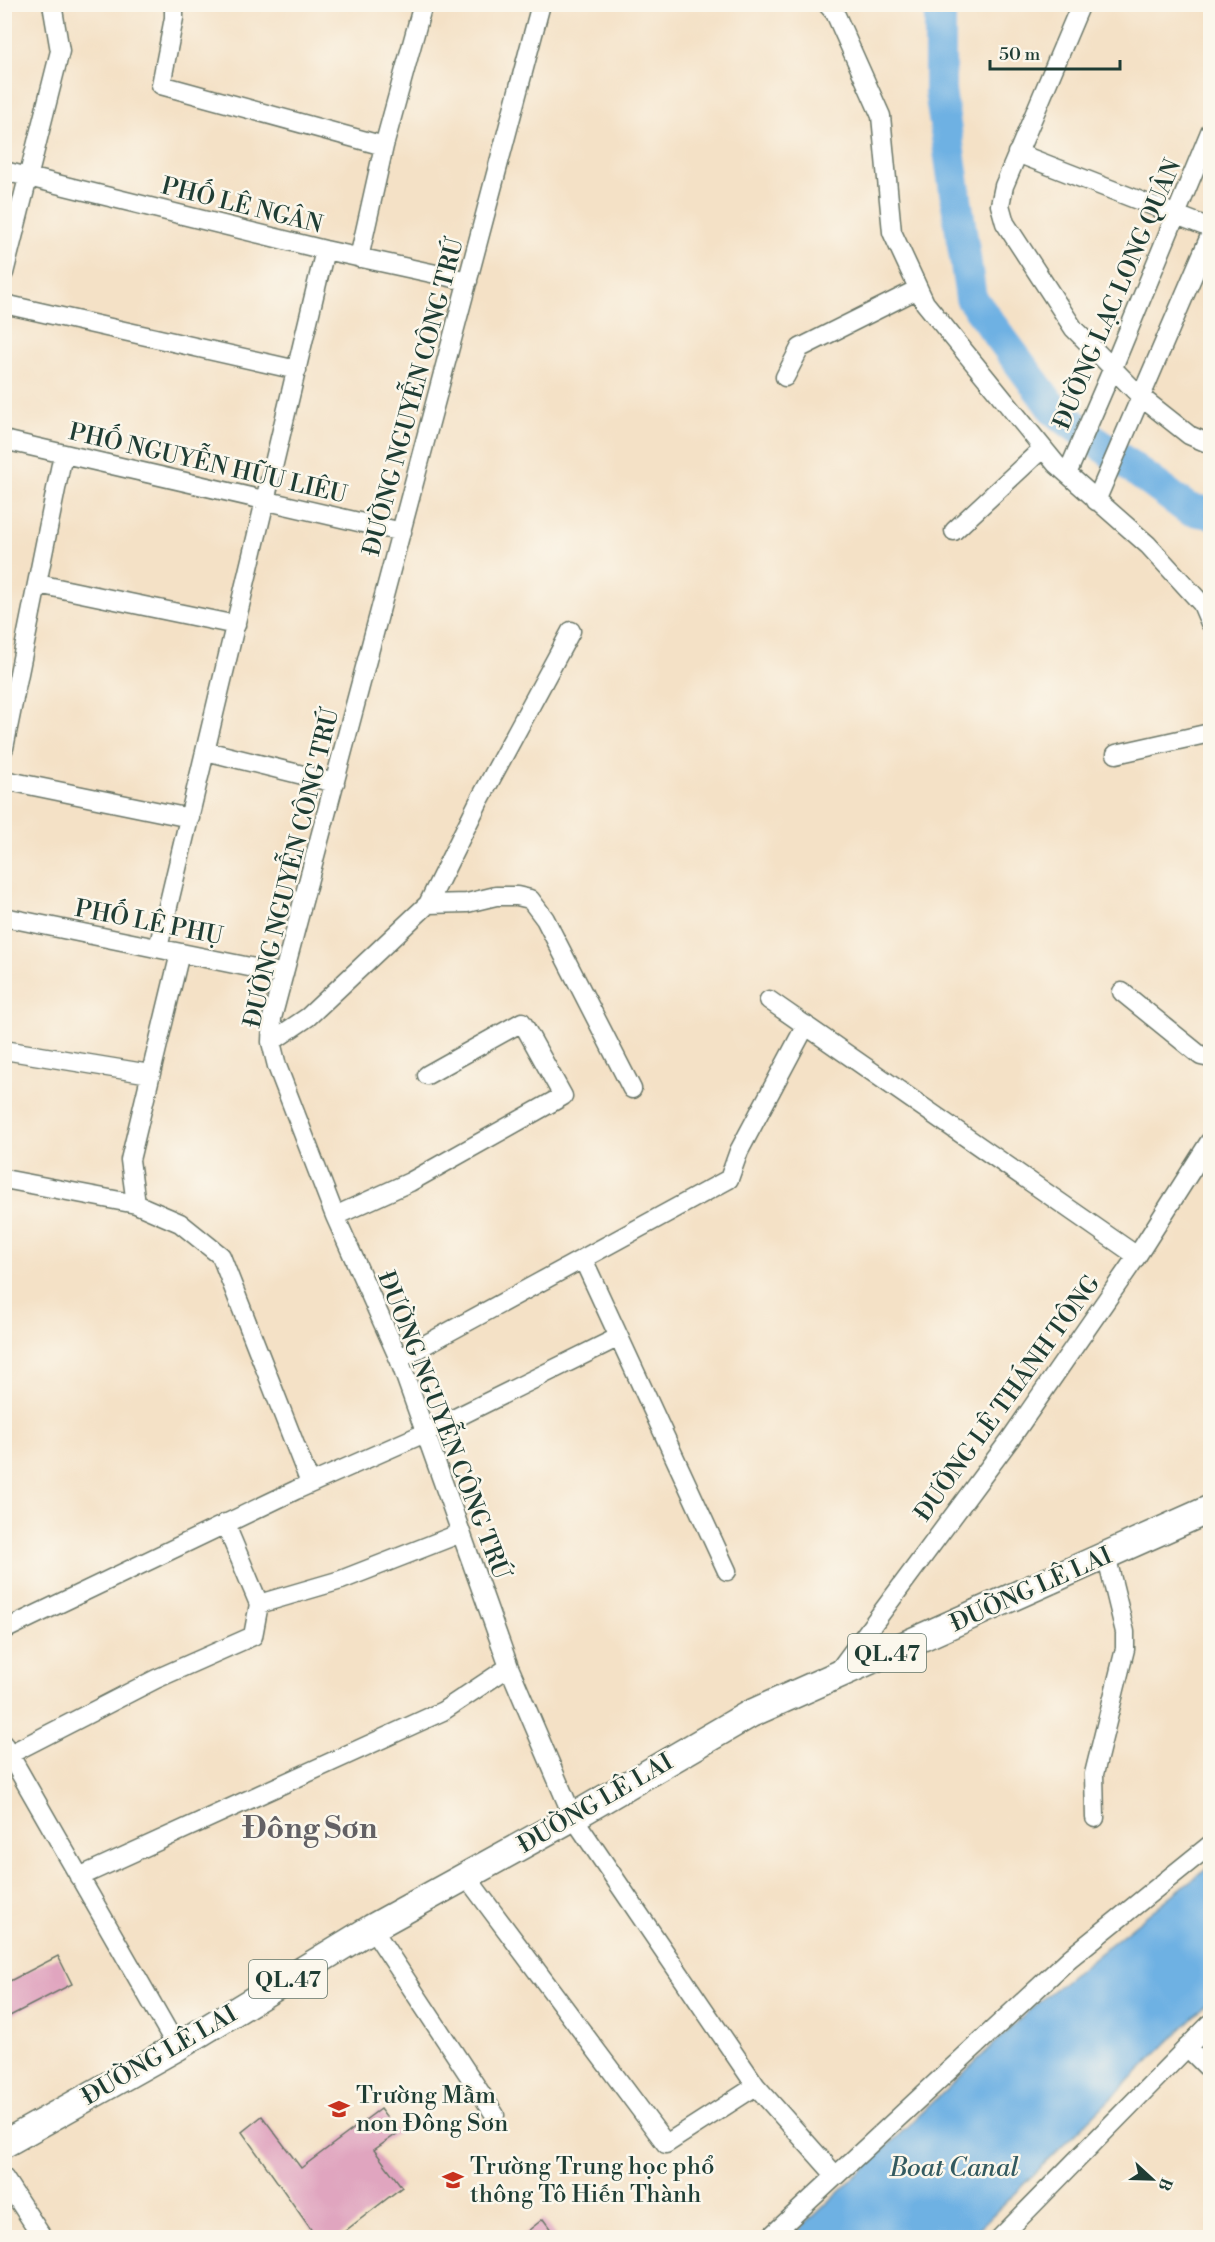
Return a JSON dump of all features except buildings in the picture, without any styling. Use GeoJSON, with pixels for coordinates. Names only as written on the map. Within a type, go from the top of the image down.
{"type":"FeatureCollection","features":[{"type":"Feature","properties":{"kind":"highway","name":"ĐƯỜNG LÊ LAI"},"geometry":{"type":"LineString","coordinates":[[4,2144],[177,2047],[372,1928],[573,1817],[750,1714],[1210,1509]]}},
{"type":"Feature","properties":{"kind":"street"},"geometry":{"type":"LineString","coordinates":[[4,273],[60,51],[52,4]]}},
{"type":"Feature","properties":{"kind":"street"},"geometry":{"type":"LineString","coordinates":[[174,4],[174,18],[161,85],[384,146]]}},
{"type":"Feature","properties":{"kind":"street"},"geometry":{"type":"LineString","coordinates":[[359,258],[384,146],[423,4]]}},
{"type":"Feature","properties":{"kind":"street","name":"ĐƯỜNG NGUYỄN CÔNG TRỨ"},"geometry":{"type":"LineString","coordinates":[[541,4],[272,1018],[271,1042],[277,1066],[335,1216],[399,1359],[509,1667],[573,1817],[756,2086],[835,2175]]}},
{"type":"Feature","properties":{"kind":"street"},"geometry":{"type":"LineString","coordinates":[[827,4],[835,13],[881,116],[892,232],[925,303],[1043,448],[1096,501],[1148,545],[1202,604],[1210,622]]}},
{"type":"Feature","properties":{"kind":"street"},"geometry":{"type":"LineString","coordinates":[[1081,4],[1017,153],[1004,186],[1000,205],[1005,222],[1074,329],[1141,397],[1189,435],[1210,444]]}},
{"type":"Feature","properties":{"kind":"street","name":"ĐƯỜNG LẠC LONG QUÂN"},"geometry":{"type":"LineString","coordinates":[[1067,474],[1210,132]]}},
{"type":"Feature","properties":{"kind":"street"},"geometry":{"type":"LineString","coordinates":[[1017,153],[1210,228]]}},
{"type":"Feature","properties":{"kind":"street","name":"PHỐ LÊ NGÂN"},"geometry":{"type":"LineString","coordinates":[[4,171],[325,250],[468,281]]}},
{"type":"Feature","properties":{"kind":"street"},"geometry":{"type":"LineString","coordinates":[[1096,501],[1210,236]]}},
{"type":"Feature","properties":{"kind":"street"},"geometry":{"type":"LineString","coordinates":[[159,948],[325,250]]}},
{"type":"Feature","properties":{"kind":"street"},"geometry":{"type":"LineString","coordinates":[[785,377],[800,348],[918,288]]}},
{"type":"Feature","properties":{"kind":"street"},"geometry":{"type":"LineString","coordinates":[[4,304],[297,370]]}},
{"type":"Feature","properties":{"kind":"street","name":"PHỐ NGUYỄN HỮU LIÊU"},"geometry":{"type":"LineString","coordinates":[[4,440],[402,532]]}},
{"type":"Feature","properties":{"kind":"street"},"geometry":{"type":"LineString","coordinates":[[954,531],[1043,448]]}},
{"type":"Feature","properties":{"kind":"street"},"geometry":{"type":"LineString","coordinates":[[4,748],[63,454]]}},
{"type":"Feature","properties":{"kind":"street"},"geometry":{"type":"LineString","coordinates":[[38,584],[236,625]]}},
{"type":"Feature","properties":{"kind":"street"},"geometry":{"type":"LineString","coordinates":[[271,1042],[308,1017],[428,904],[478,803],[571,631]]}},
{"type":"Feature","properties":{"kind":"street"},"geometry":{"type":"LineString","coordinates":[[1116,754],[1210,733]]}},
{"type":"Feature","properties":{"kind":"street"},"geometry":{"type":"LineString","coordinates":[[206,751],[335,783]]}},
{"type":"Feature","properties":{"kind":"street"},"geometry":{"type":"LineString","coordinates":[[4,780],[189,818]]}},
{"type":"Feature","properties":{"kind":"street"},"geometry":{"type":"LineString","coordinates":[[428,904],[466,903],[496,896],[517,896],[530,899],[545,920],[632,1089]]}},
{"type":"Feature","properties":{"kind":"street","name":"PHỐ LÊ PHỤ"},"geometry":{"type":"LineString","coordinates":[[4,917],[284,974]]}},
{"type":"Feature","properties":{"kind":"street"},"geometry":{"type":"LineString","coordinates":[[136,1204],[130,1160],[180,953]]}},
{"type":"Feature","properties":{"kind":"street"},"geometry":{"type":"LineString","coordinates":[[1122,992],[1201,1056],[1210,1059]]}},
{"type":"Feature","properties":{"kind":"street"},"geometry":{"type":"LineString","coordinates":[[769,1000],[1137,1256]]}},
{"type":"Feature","properties":{"kind":"street"},"geometry":{"type":"LineString","coordinates":[[335,1216],[410,1182],[563,1096],[522,1022],[427,1075]]}},
{"type":"Feature","properties":{"kind":"street"},"geometry":{"type":"LineString","coordinates":[[399,1359],[729,1179],[739,1151],[806,1026]]}},
{"type":"Feature","properties":{"kind":"street"},"geometry":{"type":"LineString","coordinates":[[4,1050],[150,1074]]}},
{"type":"Feature","properties":{"kind":"street","name":"ĐƯỜNG LÊ THÁNH TÔNG"},"geometry":{"type":"LineString","coordinates":[[833,1677],[1011,1438],[1137,1256],[1210,1141]]}},
{"type":"Feature","properties":{"kind":"street"},"geometry":{"type":"LineString","coordinates":[[4,1179],[136,1204],[180,1223],[221,1256],[310,1483]]}},
{"type":"Feature","properties":{"kind":"street"},"geometry":{"type":"LineString","coordinates":[[583,1259],[727,1571]]}},
{"type":"Feature","properties":{"kind":"street"},"geometry":{"type":"LineString","coordinates":[[4,1630],[310,1483],[424,1433],[619,1337]]}},
{"type":"Feature","properties":{"kind":"street"},"geometry":{"type":"LineString","coordinates":[[177,2047],[7,1750],[253,1636],[259,1604],[225,1523]]}},
{"type":"Feature","properties":{"kind":"street"},"geometry":{"type":"LineString","coordinates":[[259,1604],[341,1580],[461,1533]]}},
{"type":"Feature","properties":{"kind":"street"},"geometry":{"type":"LineString","coordinates":[[1095,1818],[1094,1774],[1125,1648],[1125,1632],[1106,1556]]}},
{"type":"Feature","properties":{"kind":"street"},"geometry":{"type":"LineString","coordinates":[[79,1877],[442,1711],[509,1667]]}},
{"type":"Feature","properties":{"kind":"street"},"geometry":{"type":"LineString","coordinates":[[769,2238],[1070,1958],[1210,1845]]}},
{"type":"Feature","properties":{"kind":"street"},"geometry":{"type":"LineString","coordinates":[[466,1876],[666,2144],[756,2086]]}},
{"type":"Feature","properties":{"kind":"street"},"geometry":{"type":"LineString","coordinates":[[372,1928],[495,2115]]}},
{"type":"Feature","properties":{"kind":"street"},"geometry":{"type":"LineString","coordinates":[[1000,2238],[1210,2024]]}},
{"type":"Feature","properties":{"kind":"street"},"geometry":{"type":"LineString","coordinates":[[1187,2047],[1210,2070]]}},
{"type":"Feature","properties":{"kind":"street"},"geometry":{"type":"LineString","coordinates":[[4,2178],[43,2238]]}},
{"type":"Feature","properties":{"kind":"water","name":"Boat Canal"},"geometry":{"type":"Polygon","coordinates":[[[1210,1865],[1210,2001],[970,2237],[792,2237],[1036,2004],[1210,1865]]]}},
{"type":"Feature","properties":{"kind":"waterway"},"geometry":{"type":"LineString","coordinates":[[940,4],[940,91],[971,298],[1055,411],[1188,509],[1210,513]]}},
{"type":"Feature","properties":{"kind":"place","name":"Trường Mầm non Đông Sơn"},"geometry":{"type":"Point","coordinates":[339,2109]}},
{"type":"Feature","properties":{"kind":"place","name":"Trường Trung học phổ thông Tô Hiến Thành"},"geometry":{"type":"Point","coordinates":[453,2180]}},
{"type":"Feature","properties":{"kind":"district","name":"Đông Sơn"},"geometry":{"type":"Point","coordinates":[310,1828]}}]}
